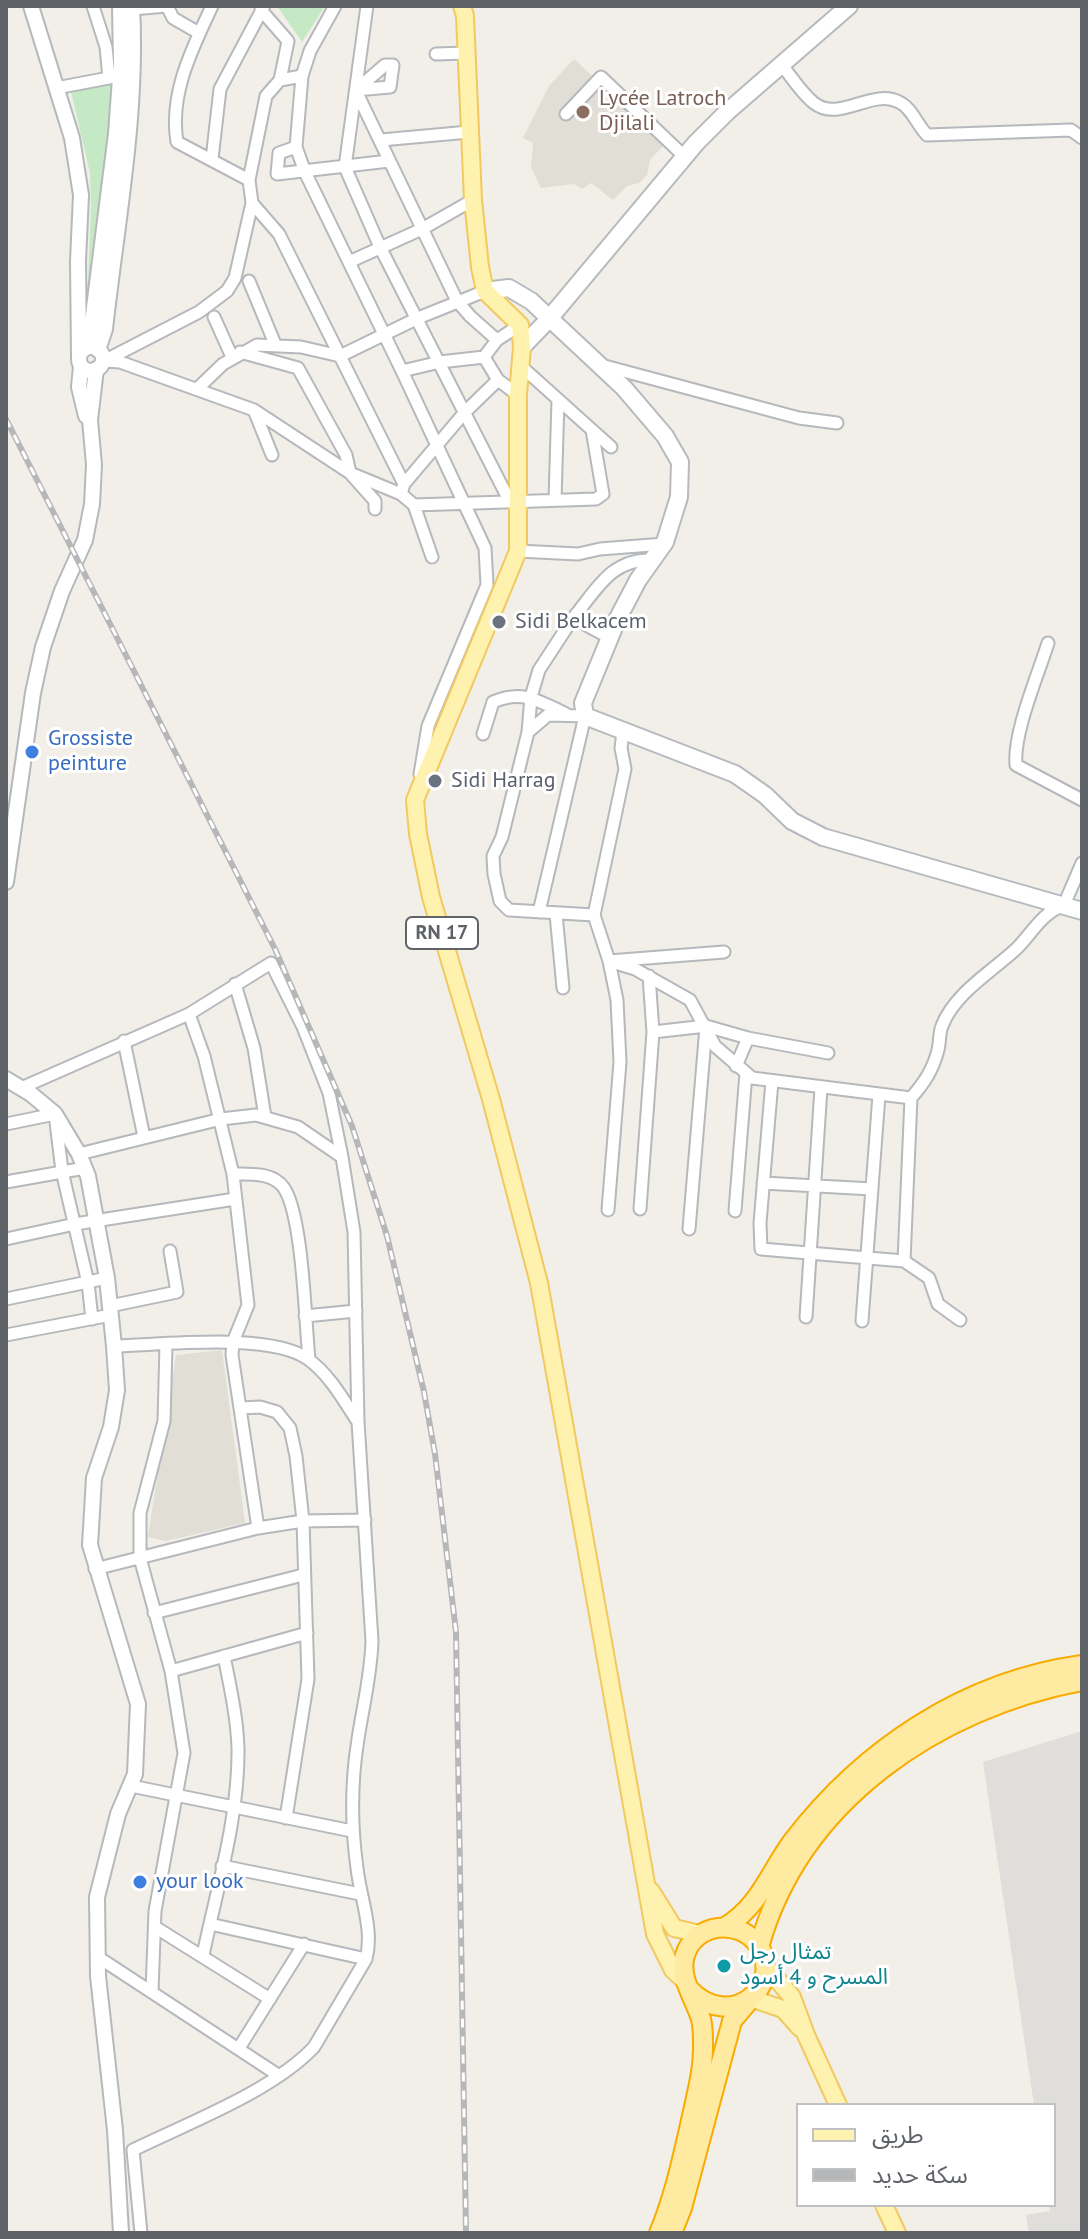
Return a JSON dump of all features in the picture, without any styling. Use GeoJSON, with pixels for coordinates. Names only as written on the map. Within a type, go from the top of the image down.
{"type":"FeatureCollection","features":[{"type":"Feature","properties":{"kind":"highway"},"geometry":{"type":"LineString","coordinates":[[725,1927],[752,1905],[814,1814],[891,1743],[943,1710],[991,1688],[1082,1665]]}},
{"type":"Feature","properties":{"kind":"highway"},"geometry":{"type":"LineString","coordinates":[[672,2233],[682,2208],[732,2021],[764,1977],[762,1955],[774,1901],[808,1846],[846,1802],[884,1767],[947,1726],[991,1705],[1041,1689],[1082,1681]]}},
{"type":"Feature","properties":{"kind":"highway"},"geometry":{"type":"LineString","coordinates":[[659,2233],[679,2174],[701,2074],[702,2021],[687,1986],[683,1969],[685,1956],[700,1934],[712,1928],[725,1927],[739,1929],[750,1936],[762,1955]]}},
{"type":"Feature","properties":{"kind":"highway"},"geometry":{"type":"LineString","coordinates":[[687,1986],[699,2000],[711,2006],[725,2008],[750,1998]]}},
{"type":"Feature","properties":{"kind":"main road"},"geometry":{"type":"LineString","coordinates":[[522,347],[727,112],[849,6]]}},
{"type":"Feature","properties":{"kind":"main road"},"geometry":{"type":"LineString","coordinates":[[465,9],[477,248],[485,291],[520,325]]}},
{"type":"Feature","properties":{"kind":"main road"},"geometry":{"type":"LineString","coordinates":[[485,291],[509,288],[531,301],[624,388],[665,436],[680,462],[679,497],[664,544],[638,580],[578,716],[735,774],[800,826],[823,837],[1082,911]]}},
{"type":"Feature","properties":{"kind":"main road","name":"RN 17"},"geometry":{"type":"LineString","coordinates":[[520,325],[522,367],[518,395],[515,502],[518,551],[415,800],[418,834],[431,897],[491,1099],[539,1283],[655,1934],[673,1970],[687,1986]]}},
{"type":"Feature","properties":{"kind":"main road","name":"RN 17"},"geometry":{"type":"LineString","coordinates":[[644,1878],[674,1928],[700,1934]]}},
{"type":"Feature","properties":{"kind":"main road"},"geometry":{"type":"LineString","coordinates":[[762,1955],[792,1997],[837,2103]]}},
{"type":"Feature","properties":{"kind":"main road"},"geometry":{"type":"LineString","coordinates":[[750,1998],[783,2009],[806,2035]]}},
{"type":"Feature","properties":{"kind":"main road"},"geometry":{"type":"LineString","coordinates":[[885,2207],[897,2233]]}},
{"type":"Feature","properties":{"kind":"street"},"geometry":{"type":"LineString","coordinates":[[31,6],[72,138],[81,195],[78,261],[91,358]]}},
{"type":"Feature","properties":{"kind":"street"},"geometry":{"type":"LineString","coordinates":[[91,358],[116,134],[114,77],[93,6]]}},
{"type":"Feature","properties":{"kind":"street"},"geometry":{"type":"LineString","coordinates":[[128,7],[167,6],[173,18],[199,33]]}},
{"type":"Feature","properties":{"kind":"street"},"geometry":{"type":"LineString","coordinates":[[212,6],[181,77],[174,126],[177,142],[249,180]]}},
{"type":"Feature","properties":{"kind":"street"},"geometry":{"type":"LineString","coordinates":[[335,6],[310,51],[302,76],[296,147],[305,172],[485,548],[487,585],[428,726],[415,800]]}},
{"type":"Feature","properties":{"kind":"street"},"geometry":{"type":"LineString","coordinates":[[367,6],[345,167],[380,247],[515,502]]}},
{"type":"Feature","properties":{"kind":"street"},"geometry":{"type":"LineString","coordinates":[[114,77],[128,7]]}},
{"type":"Feature","properties":{"kind":"street"},"geometry":{"type":"LineString","coordinates":[[6,882],[33,693],[43,647],[62,591],[85,540],[92,504],[93,437],[79,387],[105,329],[127,165],[134,82],[128,7]]}},
{"type":"Feature","properties":{"kind":"street"},"geometry":{"type":"LineString","coordinates":[[91,358],[199,312],[227,291],[235,278],[252,203],[249,180],[266,96],[280,80],[288,41],[262,8],[220,89],[212,159]]}},
{"type":"Feature","properties":{"kind":"street"},"geometry":{"type":"LineString","coordinates":[[436,54],[466,53]]}},
{"type":"Feature","properties":{"kind":"street"},"geometry":{"type":"LineString","coordinates":[[781,64],[813,102],[821,107],[833,110],[883,98],[895,99],[906,106],[927,135],[1071,130],[1082,138]]}},
{"type":"Feature","properties":{"kind":"street"},"geometry":{"type":"LineString","coordinates":[[280,80],[302,76]]}},
{"type":"Feature","properties":{"kind":"street"},"geometry":{"type":"LineString","coordinates":[[56,88],[114,77]]}},
{"type":"Feature","properties":{"kind":"street"},"geometry":{"type":"LineString","coordinates":[[566,114],[601,77],[685,157]]}},
{"type":"Feature","properties":{"kind":"street"},"geometry":{"type":"LineString","coordinates":[[356,90],[457,301],[497,340]]}},
{"type":"Feature","properties":{"kind":"street"},"geometry":{"type":"LineString","coordinates":[[381,140],[469,132]]}},
{"type":"Feature","properties":{"kind":"street"},"geometry":{"type":"LineString","coordinates":[[296,147],[279,153],[277,174],[389,161]]}},
{"type":"Feature","properties":{"kind":"street"},"geometry":{"type":"LineString","coordinates":[[349,262],[422,229],[473,200]]}},
{"type":"Feature","properties":{"kind":"street"},"geometry":{"type":"LineString","coordinates":[[252,203],[279,234],[402,489],[414,505],[432,557]]}},
{"type":"Feature","properties":{"kind":"street"},"geometry":{"type":"LineString","coordinates":[[249,281],[275,344]]}},
{"type":"Feature","properties":{"kind":"street"},"geometry":{"type":"LineString","coordinates":[[197,389],[236,355],[257,345],[275,344],[340,356],[418,318],[485,291]]}},
{"type":"Feature","properties":{"kind":"street"},"geometry":{"type":"LineString","coordinates":[[214,317],[236,355],[298,368],[346,455],[350,473]]}},
{"type":"Feature","properties":{"kind":"street"},"geometry":{"type":"LineString","coordinates":[[402,371],[440,362],[484,357],[497,340],[520,325]]}},
{"type":"Feature","properties":{"kind":"street"},"geometry":{"type":"LineString","coordinates":[[484,357],[498,380],[518,395]]}},
{"type":"Feature","properties":{"kind":"street"},"geometry":{"type":"LineString","coordinates":[[91,358],[120,362],[254,410],[350,473],[375,501],[375,509]]}},
{"type":"Feature","properties":{"kind":"street"},"geometry":{"type":"LineString","coordinates":[[601,365],[799,418],[837,423]]}},
{"type":"Feature","properties":{"kind":"street"},"geometry":{"type":"LineString","coordinates":[[522,367],[611,447]]}},
{"type":"Feature","properties":{"kind":"street"},"geometry":{"type":"LineString","coordinates":[[402,489],[465,412],[498,380]]}},
{"type":"Feature","properties":{"kind":"street"},"geometry":{"type":"LineString","coordinates":[[555,500],[558,400]]}},
{"type":"Feature","properties":{"kind":"street"},"geometry":{"type":"LineString","coordinates":[[254,410],[272,455]]}},
{"type":"Feature","properties":{"kind":"street"},"geometry":{"type":"LineString","coordinates":[[414,505],[596,499],[603,494],[592,430]]}},
{"type":"Feature","properties":{"kind":"street"},"geometry":{"type":"LineString","coordinates":[[350,473],[402,489]]}},
{"type":"Feature","properties":{"kind":"street"},"geometry":{"type":"LineString","coordinates":[[518,551],[578,554],[600,549],[664,544]]}},
{"type":"Feature","properties":{"kind":"street"},"geometry":{"type":"LineString","coordinates":[[594,915],[509,910],[500,901],[493,856],[502,837],[528,732],[531,697],[539,670],[599,582],[613,570],[641,559],[652,560]]}},
{"type":"Feature","properties":{"kind":"street"},"geometry":{"type":"LineString","coordinates":[[573,618],[610,638]]}},
{"type":"Feature","properties":{"kind":"street"},"geometry":{"type":"LineString","coordinates":[[1048,643],[1021,729],[1015,754],[1016,765],[1082,800]]}},
{"type":"Feature","properties":{"kind":"street"},"geometry":{"type":"LineString","coordinates":[[483,734],[493,702],[508,696],[531,697],[578,716]]}},
{"type":"Feature","properties":{"kind":"street"},"geometry":{"type":"LineString","coordinates":[[528,732],[548,715],[578,716]]}},
{"type":"Feature","properties":{"kind":"street"},"geometry":{"type":"LineString","coordinates":[[539,912],[578,716]]}},
{"type":"Feature","properties":{"kind":"street"},"geometry":{"type":"LineString","coordinates":[[608,1210],[620,1062],[617,1000],[609,961],[594,915],[625,769],[621,748],[623,732]]}},
{"type":"Feature","properties":{"kind":"street"},"geometry":{"type":"LineString","coordinates":[[904,1261],[911,1098],[929,1077],[938,1051],[941,1026],[977,982],[1018,948],[1034,925],[1052,910],[1064,905],[1082,863]]}},
{"type":"Feature","properties":{"kind":"street"},"geometry":{"type":"LineString","coordinates":[[556,914],[563,988]]}},
{"type":"Feature","properties":{"kind":"street"},"geometry":{"type":"LineString","coordinates":[[609,961],[724,952]]}},
{"type":"Feature","properties":{"kind":"street"},"geometry":{"type":"LineString","coordinates":[[609,961],[649,976],[690,1000],[715,1046],[752,1078],[911,1098]]}},
{"type":"Feature","properties":{"kind":"street"},"geometry":{"type":"LineString","coordinates":[[21,1088],[189,1014],[268,964],[275,965],[329,1093],[354,1232],[358,1422],[372,1641],[371,1674],[352,1790],[352,1831],[367,1926],[366,1959],[314,2047],[248,2093],[133,2150],[141,2233]]}},
{"type":"Feature","properties":{"kind":"street"},"geometry":{"type":"LineString","coordinates":[[640,1209],[653,1032],[649,976]]}},
{"type":"Feature","properties":{"kind":"street"},"geometry":{"type":"LineString","coordinates":[[235,984],[254,1048],[265,1117]]}},
{"type":"Feature","properties":{"kind":"street"},"geometry":{"type":"LineString","coordinates":[[189,1014],[221,1119],[233,1174],[248,1305],[233,1342],[232,1355],[258,1528]]}},
{"type":"Feature","properties":{"kind":"street"},"geometry":{"type":"LineString","coordinates":[[689,1229],[706,1026]]}},
{"type":"Feature","properties":{"kind":"street"},"geometry":{"type":"LineString","coordinates":[[653,1032],[706,1026],[748,1038],[828,1053]]}},
{"type":"Feature","properties":{"kind":"street"},"geometry":{"type":"LineString","coordinates":[[735,1211],[741,1070],[748,1038]]}},
{"type":"Feature","properties":{"kind":"street"},"geometry":{"type":"LineString","coordinates":[[124,1041],[144,1137]]}},
{"type":"Feature","properties":{"kind":"street"},"geometry":{"type":"LineString","coordinates":[[6,1079],[55,1114],[82,1161],[107,1278],[114,1346],[117,1390],[111,1427],[94,1478],[90,1545],[138,1704],[135,1774],[118,1814],[97,1897],[98,1957],[115,2130],[121,2233]]}},
{"type":"Feature","properties":{"kind":"street"},"geometry":{"type":"LineString","coordinates":[[772,1081],[760,1223],[761,1249],[904,1261],[929,1278],[938,1304],[960,1320]]}},
{"type":"Feature","properties":{"kind":"street"},"geometry":{"type":"LineString","coordinates":[[806,1317],[821,1088]]}},
{"type":"Feature","properties":{"kind":"street"},"geometry":{"type":"LineString","coordinates":[[862,1321],[879,1095]]}},
{"type":"Feature","properties":{"kind":"street"},"geometry":{"type":"LineString","coordinates":[[6,1124],[55,1114]]}},
{"type":"Feature","properties":{"kind":"street"},"geometry":{"type":"LineString","coordinates":[[55,1114],[62,1171],[88,1283],[92,1319]]}},
{"type":"Feature","properties":{"kind":"street"},"geometry":{"type":"LineString","coordinates":[[6,1182],[62,1171],[144,1137],[221,1119],[256,1115],[298,1127],[342,1157]]}},
{"type":"Feature","properties":{"kind":"street"},"geometry":{"type":"LineString","coordinates":[[233,1174],[267,1175],[283,1187],[294,1217],[309,1359]]}},
{"type":"Feature","properties":{"kind":"street"},"geometry":{"type":"LineString","coordinates":[[763,1183],[872,1189]]}},
{"type":"Feature","properties":{"kind":"street"},"geometry":{"type":"LineString","coordinates":[[6,1239],[75,1224],[235,1199]]}},
{"type":"Feature","properties":{"kind":"street"},"geometry":{"type":"LineString","coordinates":[[6,1335],[92,1319],[110,1310],[177,1292],[170,1251]]}},
{"type":"Feature","properties":{"kind":"street"},"geometry":{"type":"LineString","coordinates":[[6,1299],[107,1278]]}},
{"type":"Feature","properties":{"kind":"street"},"geometry":{"type":"LineString","coordinates":[[305,1316],[356,1311]]}},
{"type":"Feature","properties":{"kind":"street"},"geometry":{"type":"LineString","coordinates":[[114,1346],[251,1342],[293,1350],[309,1359],[330,1381],[358,1422]]}},
{"type":"Feature","properties":{"kind":"street"},"geometry":{"type":"LineString","coordinates":[[152,1991],[155,1911],[184,1753],[171,1671],[140,1558],[140,1513],[164,1421],[166,1345]]}},
{"type":"Feature","properties":{"kind":"street"},"geometry":{"type":"LineString","coordinates":[[241,1408],[260,1407],[277,1412],[290,1428],[296,1456],[303,1521],[308,1679],[286,1818]]}},
{"type":"Feature","properties":{"kind":"street"},"geometry":{"type":"LineString","coordinates":[[95,1569],[258,1528],[303,1521],[365,1520]]}},
{"type":"Feature","properties":{"kind":"street"},"geometry":{"type":"LineString","coordinates":[[154,1613],[303,1575]]}},
{"type":"Feature","properties":{"kind":"street"},"geometry":{"type":"LineString","coordinates":[[171,1671],[307,1633]]}},
{"type":"Feature","properties":{"kind":"street"},"geometry":{"type":"LineString","coordinates":[[203,1955],[234,1807],[238,1751],[224,1656]]}},
{"type":"Feature","properties":{"kind":"street"},"geometry":{"type":"LineString","coordinates":[[131,1786],[352,1831]]}},
{"type":"Feature","properties":{"kind":"street"},"geometry":{"type":"LineString","coordinates":[[222,1866],[360,1894]]}},
{"type":"Feature","properties":{"kind":"street"},"geometry":{"type":"LineString","coordinates":[[210,1924],[366,1959]]}},
{"type":"Feature","properties":{"kind":"street"},"geometry":{"type":"LineString","coordinates":[[155,1927],[270,1999]]}},
{"type":"Feature","properties":{"kind":"street"},"geometry":{"type":"LineString","coordinates":[[239,2048],[304,1944]]}},
{"type":"Feature","properties":{"kind":"street"},"geometry":{"type":"LineString","coordinates":[[98,1957],[278,2075]]}},
{"type":"Feature","properties":{"kind":"shaded area","name":"Lycée Latroch Djilali"},"geometry":{"type":"Polygon","coordinates":[[[574,59],[665,144],[650,160],[647,175],[639,183],[627,186],[613,200],[591,183],[582,189],[574,184],[541,188],[531,167],[533,143],[523,138],[549,86],[574,59]]]}},
{"type":"Feature","properties":{"kind":"shaded area"},"geometry":{"type":"Polygon","coordinates":[[[222,1350],[245,1523],[166,1541],[148,1537],[176,1355],[222,1350]]]}},
{"type":"Feature","properties":{"kind":"shaded area"},"geometry":{"type":"Polygon","coordinates":[[[1082,1731],[1082,2233],[1029,2233],[1026,2215],[1056,2207],[1056,2103],[1034,2103],[983,1762],[1082,1731]]]}},
{"type":"Feature","properties":{"kind":"green space"},"geometry":{"type":"Polygon","coordinates":[[[277,6],[325,6],[302,42],[277,6]]]}},
{"type":"Feature","properties":{"kind":"green space"},"geometry":{"type":"Polygon","coordinates":[[[112,84],[108,149],[86,324],[90,173],[71,92],[112,84]]]}},
{"type":"Feature","properties":{"kind":"railway"},"geometry":{"type":"LineString","coordinates":[[6,419],[275,949],[352,1126],[387,1236],[424,1392],[435,1454],[456,1632],[466,2233]]}},
{"type":"Feature","properties":{"kind":"place","name":"Lycée Latroch Djilali"},"geometry":{"type":"Point","coordinates":[583,112]}},
{"type":"Feature","properties":{"kind":"place","name":"Sidi Belkacem"},"geometry":{"type":"Point","coordinates":[499,622]}},
{"type":"Feature","properties":{"kind":"place","name":"Grossiste peinture"},"geometry":{"type":"Point","coordinates":[32,752]}},
{"type":"Feature","properties":{"kind":"place","name":"Sidi Harrag"},"geometry":{"type":"Point","coordinates":[435,781]}},
{"type":"Feature","properties":{"kind":"place","name":"your look"},"geometry":{"type":"Point","coordinates":[140,1882]}},
{"type":"Feature","properties":{"kind":"place","name":"تمثال رجل المسرح و 4 أسود"},"geometry":{"type":"Point","coordinates":[724,1966]}}]}
